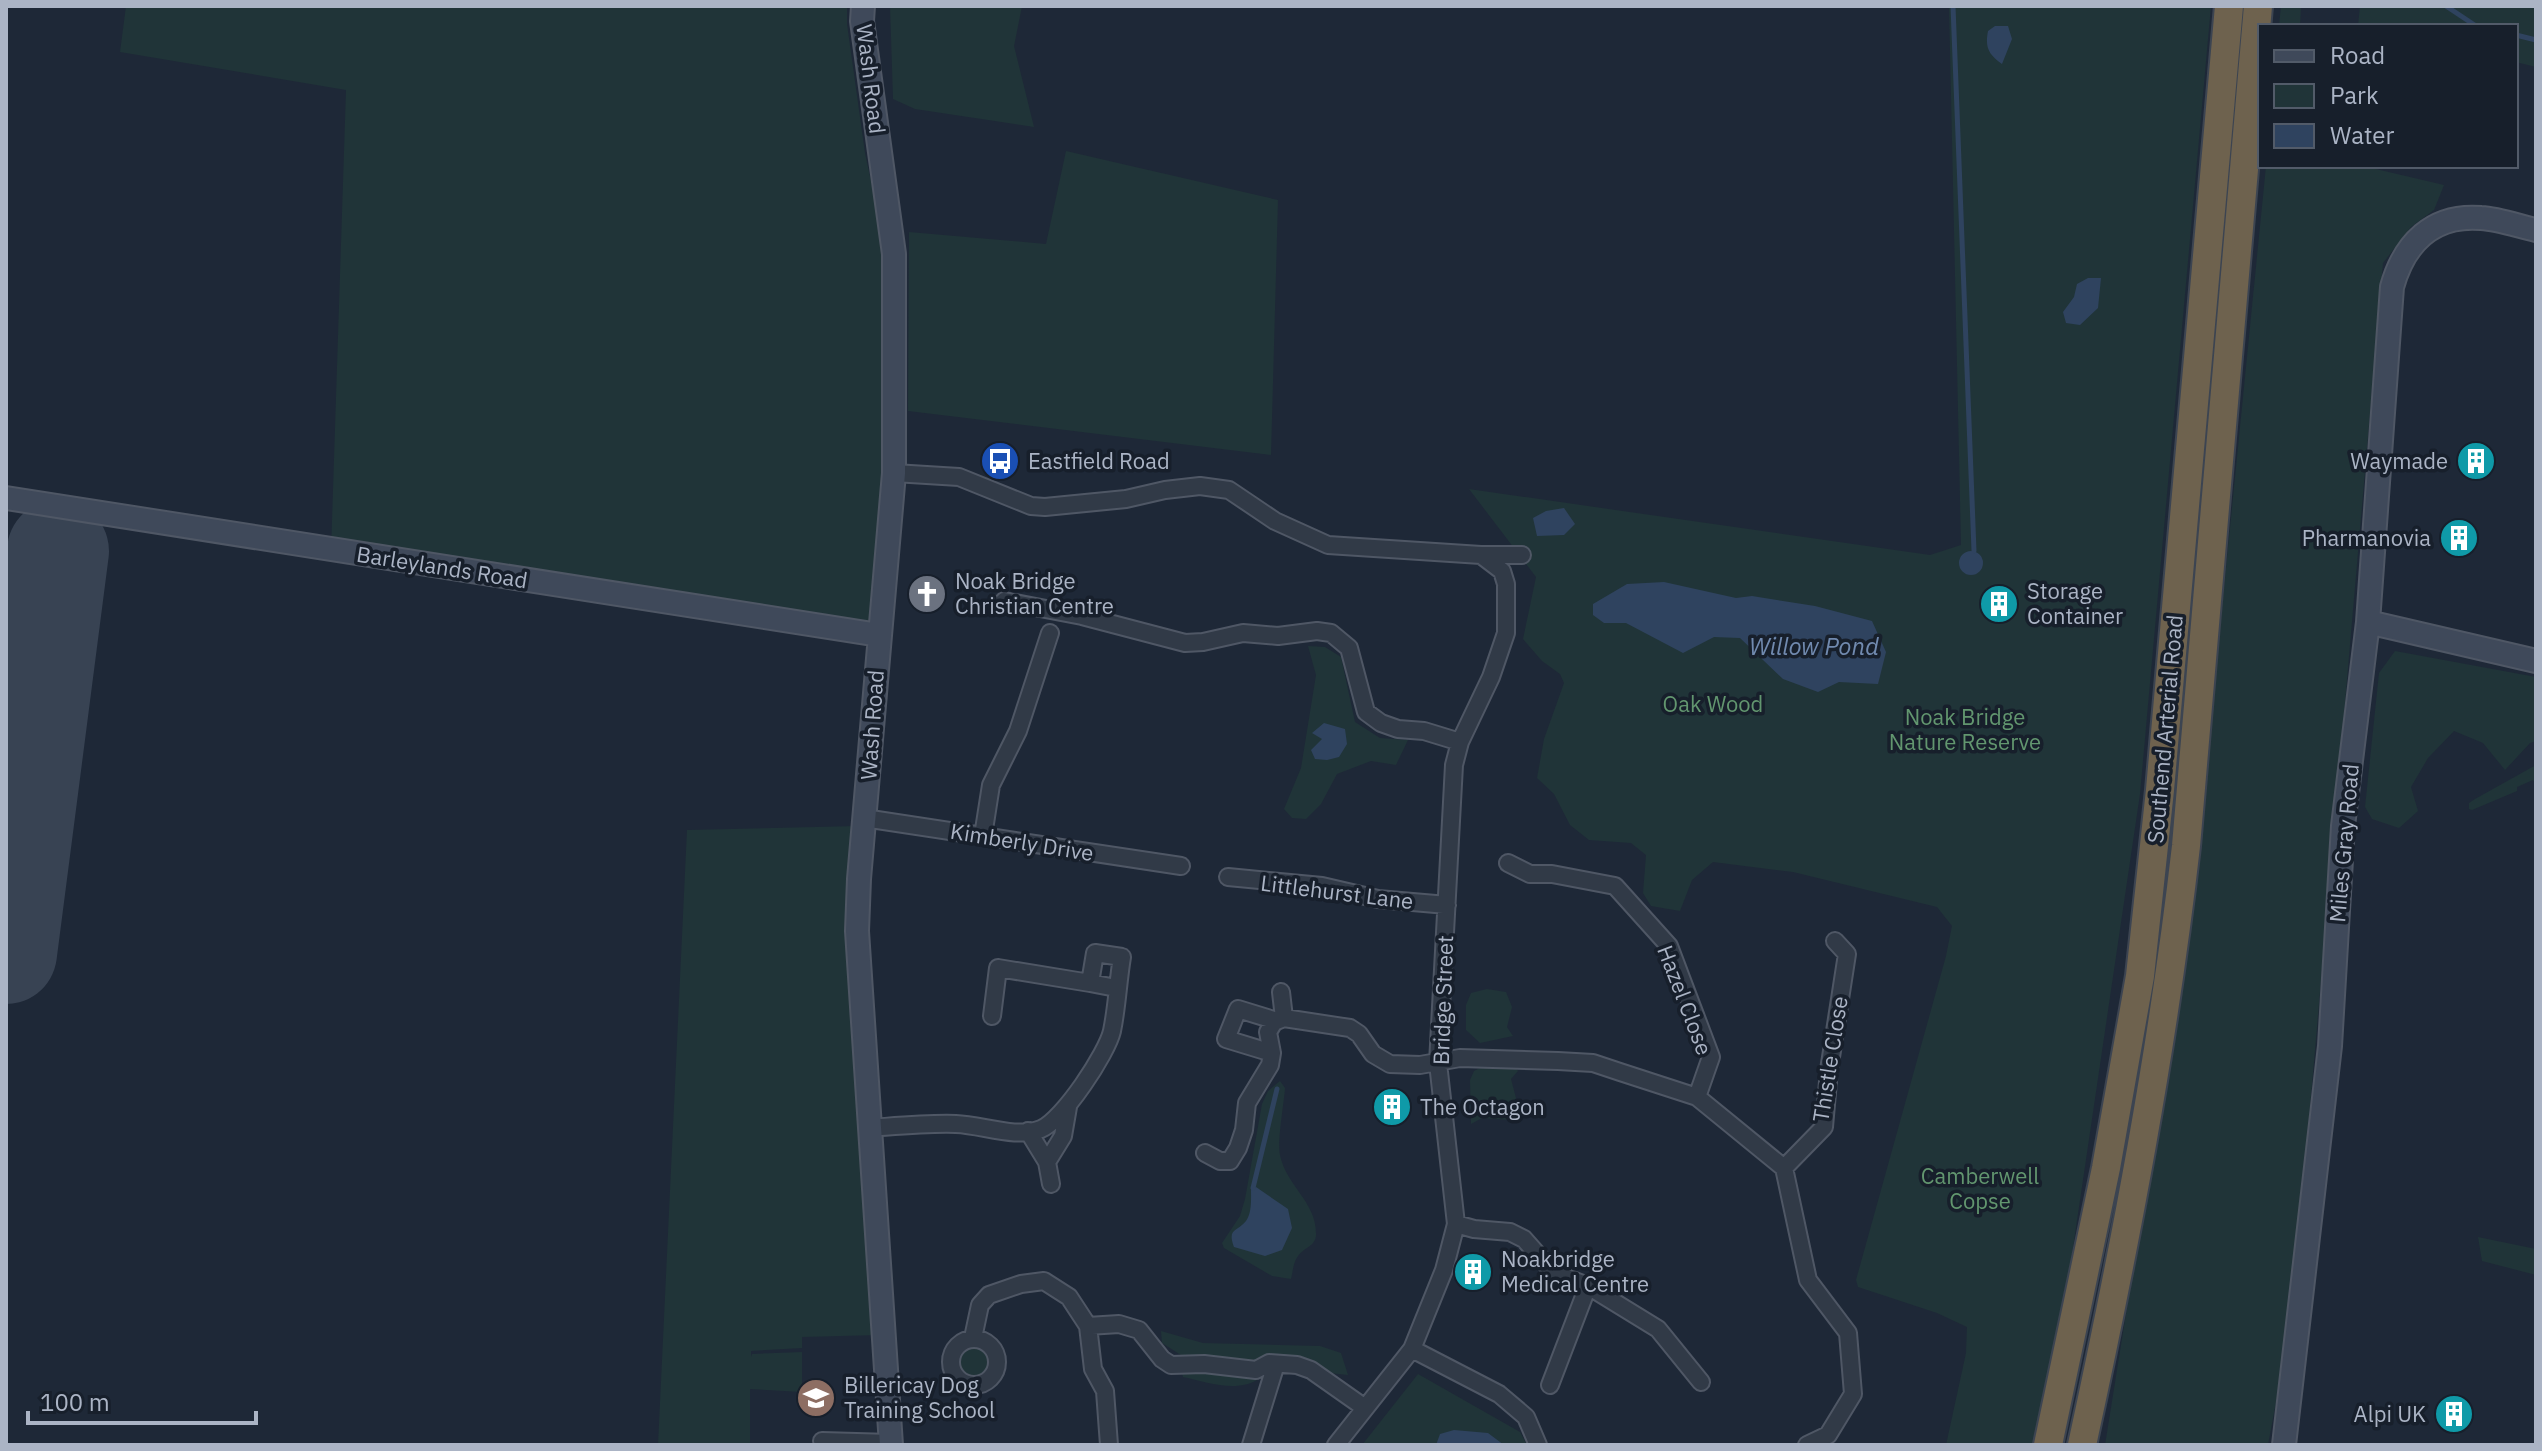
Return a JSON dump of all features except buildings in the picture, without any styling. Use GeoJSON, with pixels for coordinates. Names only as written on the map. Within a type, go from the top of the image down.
{"type":"FeatureCollection","features":[{"type":"Feature","properties":{"kind":"highway","name":"Southend Arterial Road"},"geometry":{"type":"LineString","coordinates":[[2048,1445],[2106,1168],[2140,976],[2160,790],[2229,6]]}},
{"type":"Feature","properties":{"kind":"highway","name":"Southend Arterial Road"},"geometry":{"type":"LineString","coordinates":[[2082,1445],[2110,1319],[2150,1103],[2176,934],[2258,6]]}},
{"type":"Feature","properties":{"kind":"street","name":"Wash Road"},"geometry":{"type":"LineString","coordinates":[[863,6],[862,21],[894,254],[894,473],[857,931],[891,1444]]}},
{"type":"Feature","properties":{"kind":"street","name":"Miles Gray Road"},"geometry":{"type":"LineString","coordinates":[[2284,1445],[2330,1046],[2343,826],[2368,622],[2392,287],[2398,264],[2430,228],[2451,220],[2481,218],[2536,230]]}},
{"type":"Feature","properties":{"kind":"street"},"geometry":{"type":"LineString","coordinates":[[894,473],[959,477],[1031,506],[1045,507],[1126,499],[1200,486],[1229,490],[1275,521],[1328,545],[1474,555],[1522,555]]}},
{"type":"Feature","properties":{"kind":"street","name":"Barleylands Road"},"geometry":{"type":"LineString","coordinates":[[6,498],[879,635]]}},
{"type":"Feature","properties":{"kind":"street","name":"Bridge Street"},"geometry":{"type":"LineString","coordinates":[[1336,1445],[1412,1349],[1444,1270],[1456,1224],[1438,1063],[1454,765],[1460,742],[1491,677],[1506,633],[1506,584],[1502,571],[1474,555]]}},
{"type":"Feature","properties":{"kind":"street"},"geometry":{"type":"LineString","coordinates":[[1004,601],[1082,616],[1185,643],[1243,633],[1278,636],[1317,631],[1331,633],[1349,648],[1366,712],[1381,723],[1398,729],[1424,731],[1460,742]]}},
{"type":"Feature","properties":{"kind":"street"},"geometry":{"type":"LineString","coordinates":[[2368,622],[2536,661]]}},
{"type":"Feature","properties":{"kind":"street"},"geometry":{"type":"LineString","coordinates":[[983,836],[999,750],[1018,731],[1050,633]]}},
{"type":"Feature","properties":{"kind":"street","name":"Kimberly Drive"},"geometry":{"type":"LineString","coordinates":[[864,818],[1181,866]]}},
{"type":"Feature","properties":{"kind":"street","name":"Hazel Close"},"geometry":{"type":"LineString","coordinates":[[1508,863],[1530,874],[1552,874],[1615,886],[1669,946],[1711,1057],[1697,1097]]}},
{"type":"Feature","properties":{"kind":"street","name":"Littlehurst Lane"},"geometry":{"type":"LineString","coordinates":[[1228,877],[1322,886],[1378,899],[1447,905]]}},
{"type":"Feature","properties":{"kind":"street","name":"Thistle Close"},"geometry":{"type":"LineString","coordinates":[[1784,1168],[1824,1127],[1829,1070],[1847,954],[1835,941]]}},
{"type":"Feature","properties":{"kind":"street"},"geometry":{"type":"LineString","coordinates":[[870,1128],[956,1124],[1028,1131],[1042,1128],[1055,1120],[1104,1052],[1112,1030],[1122,957],[1095,953],[1090,983]]}},
{"type":"Feature","properties":{"kind":"street"},"geometry":{"type":"LineString","coordinates":[[992,1016],[998,968],[1116,988]]}},
{"type":"Feature","properties":{"kind":"street"},"geometry":{"type":"LineString","coordinates":[[1205,1153],[1220,1161],[1230,1161],[1238,1148],[1247,1103],[1270,1065],[1272,1053],[1268,1032],[1281,1019],[1281,992]]}},
{"type":"Feature","properties":{"kind":"street"},"geometry":{"type":"LineString","coordinates":[[1272,1053],[1226,1039],[1238,1009],[1281,1019],[1350,1028],[1359,1034],[1373,1054],[1390,1064],[1420,1065],[1460,1058],[1593,1063],[1697,1097],[1784,1168],[1808,1280],[1848,1333],[1853,1394],[1828,1435],[1813,1444]]}},
{"type":"Feature","properties":{"kind":"street"},"geometry":{"type":"LineString","coordinates":[[1047,1162],[1063,1136],[1069,1101]]}},
{"type":"Feature","properties":{"kind":"street"},"geometry":{"type":"LineString","coordinates":[[1028,1131],[1047,1162],[1051,1184]]}},
{"type":"Feature","properties":{"kind":"street"},"geometry":{"type":"LineString","coordinates":[[1456,1224],[1510,1232],[1524,1239],[1554,1273],[1588,1286],[1658,1329],[1701,1382]]}},
{"type":"Feature","properties":{"kind":"street"},"geometry":{"type":"LineString","coordinates":[[973,1338],[980,1305],[989,1295],[1021,1284],[1044,1281],[1069,1297],[1088,1326],[1093,1369],[1105,1391],[1109,1445]]}},
{"type":"Feature","properties":{"kind":"street"},"geometry":{"type":"LineString","coordinates":[[1550,1385],[1588,1286]]}},
{"type":"Feature","properties":{"kind":"street"},"geometry":{"type":"LineString","coordinates":[[1088,1326],[1129,1326],[1139,1330],[1162,1359],[1171,1365],[1204,1364],[1256,1370],[1269,1363],[1297,1365],[1311,1370],[1365,1408]]}},
{"type":"Feature","properties":{"kind":"street"},"geometry":{"type":"LineString","coordinates":[[1412,1349],[1499,1394],[1526,1417],[1538,1445]]}},
{"type":"Feature","properties":{"kind":"street"},"geometry":{"type":"LineString","coordinates":[[1251,1445],[1276,1364]]}},
{"type":"Feature","properties":{"kind":"street"},"geometry":{"type":"LineString","coordinates":[[822,1441],[891,1444]]}},
{"type":"Feature","properties":{"kind":"green space"},"geometry":{"type":"Polygon","coordinates":[[[126,6],[847,6],[865,153],[884,243],[882,478],[886,569],[879,635],[331,551],[346,90],[120,52],[126,6]]]}},
{"type":"Feature","properties":{"kind":"green space"},"geometry":{"type":"Polygon","coordinates":[[[890,6],[1022,6],[1014,46],[1034,127],[915,109],[893,99],[890,6]]]}},
{"type":"Feature","properties":{"kind":"green space","name":"Noak Bridge Nature Reserve"},"geometry":{"type":"Polygon","coordinates":[[[1949,6],[2211,6],[2140,794],[2066,1295],[2033,1445],[1946,1445],[1966,1353],[1967,1327],[1937,1313],[1858,1287],[1856,1280],[1952,926],[1937,907],[1793,872],[1713,862],[1692,880],[1680,911],[1651,906],[1643,893],[1646,855],[1631,843],[1589,840],[1570,825],[1554,794],[1537,778],[1544,739],[1564,683],[1560,674],[1542,661],[1523,639],[1536,577],[1469,489],[1930,555],[1961,545],[1949,6]]]}},
{"type":"Feature","properties":{"kind":"green space"},"geometry":{"type":"Polygon","coordinates":[[[2281,6],[2301,6],[2300,24],[2279,24],[2281,6]]]}},
{"type":"Feature","properties":{"kind":"green space"},"geometry":{"type":"Polygon","coordinates":[[[2360,6],[2536,6],[2536,67],[2518,62],[2518,24],[2358,24],[2360,6]]]}},
{"type":"Feature","properties":{"kind":"green space"},"geometry":{"type":"Polygon","coordinates":[[[1066,151],[1278,200],[1271,455],[908,411],[909,232],[1046,244],[1066,151]]]}},
{"type":"Feature","properties":{"kind":"green space"},"geometry":{"type":"Polygon","coordinates":[[[2266,168],[2372,168],[2444,185],[2434,210],[2411,227],[2383,263],[2292,1316],[2268,1445],[2105,1445],[2194,889],[2266,168]]]}},
{"type":"Feature","properties":{"kind":"green space"},"geometry":{"type":"Polygon","coordinates":[[[1308,646],[1325,647],[1341,657],[1355,722],[1380,738],[1408,740],[1396,765],[1371,761],[1337,774],[1321,804],[1306,819],[1292,818],[1284,809],[1301,768],[1316,675],[1308,646]]]}},
{"type":"Feature","properties":{"kind":"green space"},"geometry":{"type":"Polygon","coordinates":[[[2395,651],[2536,677],[2536,741],[2530,743],[2505,770],[2483,743],[2454,731],[2428,758],[2411,787],[2418,811],[2399,828],[2372,819],[2365,807],[2379,673],[2395,651]]]}},
{"type":"Feature","properties":{"kind":"green space"},"geometry":{"type":"Polygon","coordinates":[[[2536,765],[2536,785],[2533,780],[2517,787],[2517,791],[2469,809],[2469,803],[2475,799],[2536,765]]]}},
{"type":"Feature","properties":{"kind":"green space"},"geometry":{"type":"Polygon","coordinates":[[[858,826],[880,1335],[802,1337],[802,1348],[751,1351],[751,1357],[752,1354],[802,1352],[802,1392],[750,1389],[750,1445],[658,1445],[687,830],[858,826]]]}},
{"type":"Feature","properties":{"kind":"green space"},"geometry":{"type":"Polygon","coordinates":[[[1487,989],[1506,992],[1512,1007],[1507,1027],[1513,1036],[1480,1043],[1466,1030],[1466,1005],[1471,993],[1487,989]]]}},
{"type":"Feature","properties":{"kind":"green space"},"geometry":{"type":"Polygon","coordinates":[[[1484,1066],[1514,1066],[1518,1071],[1511,1079],[1516,1098],[1511,1120],[1482,1118],[1471,1124],[1470,1080],[1474,1071],[1484,1066]]]}},
{"type":"Feature","properties":{"kind":"green space"},"geometry":{"type":"Polygon","coordinates":[[[1280,1081],[1285,1088],[1280,1155],[1283,1166],[1311,1212],[1316,1233],[1312,1244],[1296,1259],[1291,1279],[1272,1276],[1224,1248],[1222,1243],[1240,1216],[1245,1199],[1262,1104],[1268,1091],[1280,1081]]]}},
{"type":"Feature","properties":{"kind":"green space"},"geometry":{"type":"Polygon","coordinates":[[[2478,1237],[2536,1249],[2536,1275],[2482,1261],[2478,1237]]]}},
{"type":"Feature","properties":{"kind":"green space"},"geometry":{"type":"Polygon","coordinates":[[[1161,1331],[1203,1343],[1320,1346],[1341,1353],[1348,1375],[1184,1357],[1162,1343],[1161,1331]]]}},
{"type":"Feature","properties":{"kind":"green space"},"geometry":{"type":"Polygon","coordinates":[[[974,1339],[991,1345],[997,1362],[991,1379],[974,1385],[957,1379],[951,1362],[957,1345],[974,1339]]]}},
{"type":"Feature","properties":{"kind":"green space"},"geometry":{"type":"Polygon","coordinates":[[[1181,1370],[1218,1370],[1260,1378],[1242,1385],[1222,1385],[1183,1377],[1181,1370]]]}},
{"type":"Feature","properties":{"kind":"green space"},"geometry":{"type":"Polygon","coordinates":[[[1418,1374],[1520,1432],[1527,1445],[1362,1445],[1418,1374]]]}},
{"type":"Feature","properties":{"kind":"water"},"geometry":{"type":"Polygon","coordinates":[[[1995,26],[2008,26],[2012,39],[2002,64],[1993,57],[1987,46],[1988,31],[1995,26]]]}},
{"type":"Feature","properties":{"kind":"water"},"geometry":{"type":"Polygon","coordinates":[[[2088,278],[2101,278],[2098,308],[2080,325],[2066,323],[2063,312],[2074,297],[2077,284],[2088,278]]]}},
{"type":"Feature","properties":{"kind":"water"},"geometry":{"type":"Polygon","coordinates":[[[1564,508],[1575,524],[1564,535],[1537,536],[1533,518],[1546,511],[1564,508]]]}},
{"type":"Feature","properties":{"kind":"water"},"geometry":{"type":"Polygon","coordinates":[[[1971,551],[1980,554],[1983,563],[1980,572],[1971,575],[1962,572],[1959,563],[1962,554],[1971,551]]]}},
{"type":"Feature","properties":{"kind":"water","name":"Willow Pond"},"geometry":{"type":"Polygon","coordinates":[[[1664,582],[1736,598],[1752,596],[1815,606],[1872,621],[1886,652],[1878,684],[1839,682],[1818,692],[1783,679],[1740,638],[1714,637],[1683,653],[1626,623],[1604,623],[1593,615],[1593,604],[1627,584],[1664,582]]]}},
{"type":"Feature","properties":{"kind":"water"},"geometry":{"type":"Polygon","coordinates":[[[1324,723],[1345,729],[1347,744],[1339,757],[1315,759],[1311,750],[1322,739],[1312,733],[1324,723]]]}},
{"type":"Feature","properties":{"kind":"water"},"geometry":{"type":"Polygon","coordinates":[[[1256,1187],[1288,1209],[1292,1228],[1282,1250],[1265,1256],[1234,1247],[1232,1241],[1232,1233],[1248,1218],[1251,1189],[1256,1187]]]}},
{"type":"Feature","properties":{"kind":"water"},"geometry":{"type":"Polygon","coordinates":[[[1454,1430],[1488,1433],[1504,1445],[1436,1445],[1440,1434],[1454,1430]]]}},
{"type":"Feature","properties":{"kind":"waterway"},"geometry":{"type":"LineString","coordinates":[[1953,6],[1974,551]]}},
{"type":"Feature","properties":{"kind":"waterway"},"geometry":{"type":"LineString","coordinates":[[2446,6],[2473,24]]}},
{"type":"Feature","properties":{"kind":"waterway"},"geometry":{"type":"LineString","coordinates":[[2518,36],[2536,40]]}},
{"type":"Feature","properties":{"kind":"waterway"},"geometry":{"type":"LineString","coordinates":[[1253,1188],[1277,1089]]}},
{"type":"Feature","properties":{"kind":"runway"},"geometry":{"type":"LineString","coordinates":[[6,953],[58,551]]}},
{"type":"Feature","properties":{"kind":"place","name":"Eastfield Road"},"geometry":{"type":"Point","coordinates":[1000,461]}},
{"type":"Feature","properties":{"kind":"place","name":"Waymade"},"geometry":{"type":"Point","coordinates":[2476,461]}},
{"type":"Feature","properties":{"kind":"place","name":"Pharmanovia"},"geometry":{"type":"Point","coordinates":[2459,538]}},
{"type":"Feature","properties":{"kind":"place","name":"Noak Bridge Christian Centre"},"geometry":{"type":"Point","coordinates":[927,594]}},
{"type":"Feature","properties":{"kind":"place","name":"Storage Container"},"geometry":{"type":"Point","coordinates":[1999,604]}},
{"type":"Feature","properties":{"kind":"place","name":"The Octagon"},"geometry":{"type":"Point","coordinates":[1392,1107]}},
{"type":"Feature","properties":{"kind":"place","name":"Noakbridge Medical Centre"},"geometry":{"type":"Point","coordinates":[1473,1272]}},
{"type":"Feature","properties":{"kind":"place","name":"Billericay Dog Training School"},"geometry":{"type":"Point","coordinates":[816,1398]}},
{"type":"Feature","properties":{"kind":"place","name":"Alpi UK"},"geometry":{"type":"Point","coordinates":[2454,1414]}},
{"type":"Feature","properties":{"kind":"park label","name":"Oak Wood"},"geometry":{"type":"Point","coordinates":[1713,704]}},
{"type":"Feature","properties":{"kind":"park label","name":"Camberwell Copse"},"geometry":{"type":"Point","coordinates":[1980,1188]}}]}
